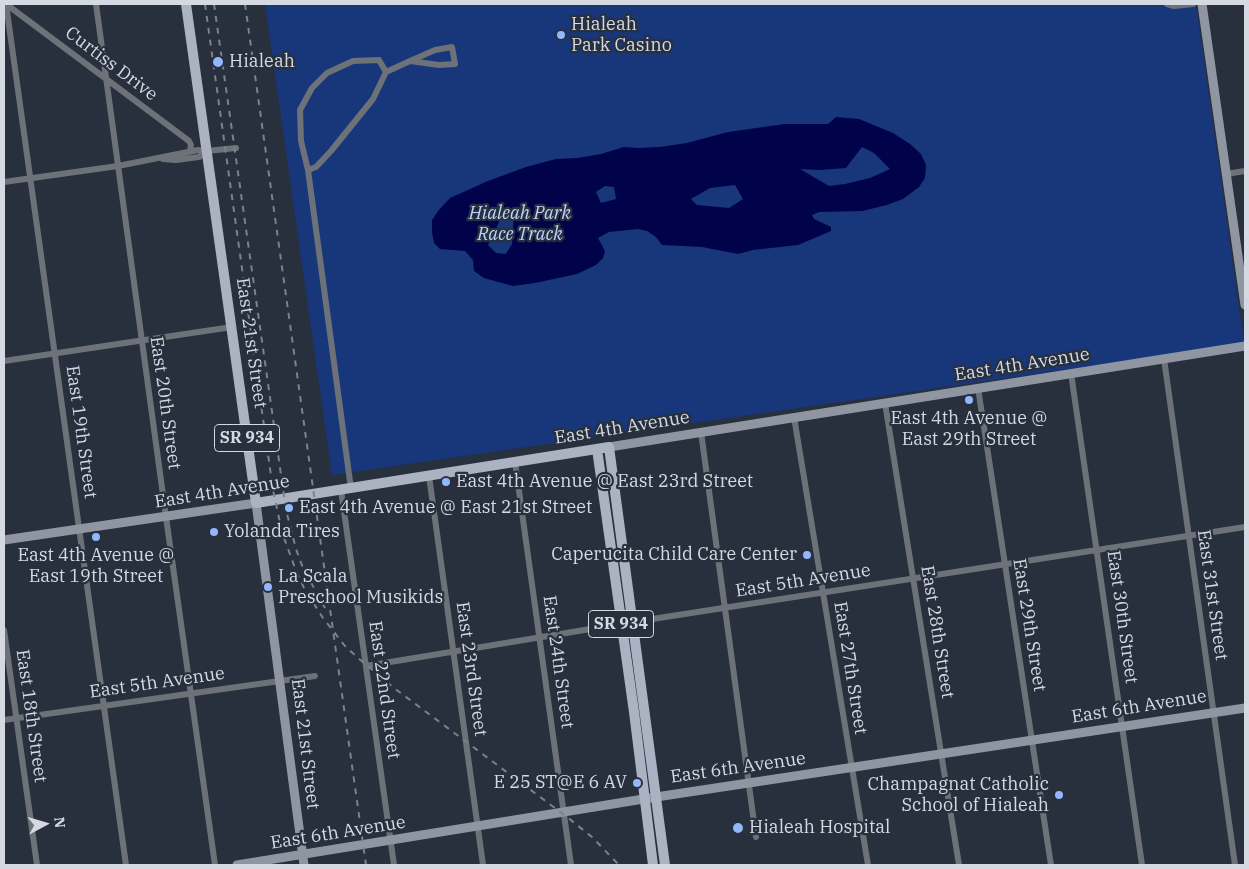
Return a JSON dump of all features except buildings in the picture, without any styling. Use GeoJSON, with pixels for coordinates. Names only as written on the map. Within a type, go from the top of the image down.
{"type":"FeatureCollection","features":[{"type":"Feature","properties":{"kind":"main road","name":"East 21st Street"},"geometry":{"type":"LineString","coordinates":[[186,4],[256,503]]}},
{"type":"Feature","properties":{"kind":"main road","name":"East 4th Avenue"},"geometry":{"type":"LineString","coordinates":[[256,503],[609,447]]}},
{"type":"Feature","properties":{"kind":"main road","name":"SR 934"},"geometry":{"type":"LineString","coordinates":[[609,447],[665,865]]}},
{"type":"Feature","properties":{"kind":"main road","name":"SR 934"},"geometry":{"type":"LineString","coordinates":[[597,449],[654,865]]}},
{"type":"Feature","properties":{"kind":"street","name":"Curtiss Drive"},"geometry":{"type":"LineString","coordinates":[[6,4],[189,141],[191,145],[190,151]]}},
{"type":"Feature","properties":{"kind":"street","name":"East 19th Street"},"geometry":{"type":"LineString","coordinates":[[6,4],[126,865]]}},
{"type":"Feature","properties":{"kind":"street","name":"East 20th Street"},"geometry":{"type":"LineString","coordinates":[[96,4],[215,865]]}},
{"type":"Feature","properties":{"kind":"street"},"geometry":{"type":"LineString","coordinates":[[1167,4],[1174,6],[1193,4]]}},
{"type":"Feature","properties":{"kind":"street"},"geometry":{"type":"LineString","coordinates":[[1202,4],[1245,306]]}},
{"type":"Feature","properties":{"kind":"street"},"geometry":{"type":"LineString","coordinates":[[308,170],[316,167],[374,99],[386,72],[410,61],[435,50],[452,47],[455,64],[439,65],[410,61]]}},
{"type":"Feature","properties":{"kind":"street","name":"East 22nd Street"},"geometry":{"type":"LineString","coordinates":[[386,72],[379,60],[352,61],[327,72],[312,88],[300,110],[301,140],[308,170],[366,666],[394,865]]}},
{"type":"Feature","properties":{"kind":"street"},"geometry":{"type":"LineString","coordinates":[[4,182],[118,166],[158,159],[175,153],[236,148]]}},
{"type":"Feature","properties":{"kind":"street"},"geometry":{"type":"LineString","coordinates":[[158,159],[176,160],[199,157],[208,151]]}},
{"type":"Feature","properties":{"kind":"street"},"geometry":{"type":"LineString","coordinates":[[1226,174],[1245,172]]}},
{"type":"Feature","properties":{"kind":"street"},"geometry":{"type":"LineString","coordinates":[[4,361],[232,327]]}},
{"type":"Feature","properties":{"kind":"street","name":"East 4th Avenue"},"geometry":{"type":"LineString","coordinates":[[609,447],[1245,346]]}},
{"type":"Feature","properties":{"kind":"street","name":"East 31st Street"},"geometry":{"type":"LineString","coordinates":[[1164,359],[1235,865]]}},
{"type":"Feature","properties":{"kind":"street","name":"East 30th Street"},"geometry":{"type":"LineString","coordinates":[[1072,374],[1142,865]]}},
{"type":"Feature","properties":{"kind":"street","name":"East 29th Street"},"geometry":{"type":"LineString","coordinates":[[978,388],[1051,865]]}},
{"type":"Feature","properties":{"kind":"street","name":"East 28th Street"},"geometry":{"type":"LineString","coordinates":[[885,403],[959,865]]}},
{"type":"Feature","properties":{"kind":"street","name":"East 27th Street"},"geometry":{"type":"LineString","coordinates":[[794,417],[868,865]]}},
{"type":"Feature","properties":{"kind":"street"},"geometry":{"type":"LineString","coordinates":[[701,432],[756,837]]}},
{"type":"Feature","properties":{"kind":"street","name":"East 24th Street"},"geometry":{"type":"LineString","coordinates":[[515,462],[571,865]]}},
{"type":"Feature","properties":{"kind":"street","name":"East 23rd Street"},"geometry":{"type":"LineString","coordinates":[[429,476],[483,865]]}},
{"type":"Feature","properties":{"kind":"street","name":"East 4th Avenue"},"geometry":{"type":"LineString","coordinates":[[4,540],[256,503]]}},
{"type":"Feature","properties":{"kind":"street","name":"East 21st Street"},"geometry":{"type":"LineString","coordinates":[[256,503],[304,865]]}},
{"type":"Feature","properties":{"kind":"street","name":"East 5th Avenue"},"geometry":{"type":"LineString","coordinates":[[366,666],[633,622],[1245,527]]}},
{"type":"Feature","properties":{"kind":"street","name":"East 18th Street"},"geometry":{"type":"LineString","coordinates":[[4,630],[37,865]]}},
{"type":"Feature","properties":{"kind":"street","name":"East 5th Avenue"},"geometry":{"type":"LineString","coordinates":[[4,720],[315,676]]}},
{"type":"Feature","properties":{"kind":"street","name":"East 6th Avenue"},"geometry":{"type":"LineString","coordinates":[[237,865],[656,797],[1245,708]]}},
{"type":"Feature","properties":{"kind":"green space","name":"Hialeah Park Race Track"},"geometry":{"type":"Polygon","coordinates":[[[265,4],[1196,4],[1244,344],[332,475],[265,4]]]}},
{"type":"Feature","properties":{"kind":"shaded area"},"geometry":{"type":"Polygon","coordinates":[[[836,117],[859,119],[893,133],[921,154],[926,165],[925,178],[919,187],[903,199],[887,205],[862,211],[819,212],[812,215],[814,219],[831,227],[831,231],[798,245],[753,250],[738,254],[702,247],[662,245],[656,237],[647,231],[638,229],[609,232],[598,238],[605,251],[603,258],[596,265],[577,274],[513,286],[484,278],[474,271],[473,260],[465,251],[440,249],[434,243],[432,220],[450,198],[526,167],[556,159],[601,154],[624,147],[660,147],[687,143],[728,132],[785,124],[828,124],[836,117]],[[862,147],[846,168],[800,169],[829,186],[870,178],[890,169],[874,153],[862,147]],[[735,185],[710,188],[691,199],[697,205],[729,208],[743,199],[735,185]],[[605,186],[596,192],[601,203],[616,199],[614,187],[605,186]],[[504,212],[488,245],[496,253],[506,254],[512,244],[514,213],[504,212]]]}},
{"type":"Feature","properties":{"kind":"railway"},"geometry":{"type":"LineString","coordinates":[[205,4],[273,490],[282,532],[305,590],[323,618],[345,646],[358,658],[394,688],[567,817],[592,837],[619,865]]}},
{"type":"Feature","properties":{"kind":"railway"},"geometry":{"type":"LineString","coordinates":[[214,4],[286,510],[303,568],[325,608]]}},
{"type":"Feature","properties":{"kind":"railway"},"geometry":{"type":"LineString","coordinates":[[245,4],[366,865]]}},
{"type":"Feature","properties":{"kind":"place","name":"Hialeah Park Casino"},"geometry":{"type":"Point","coordinates":[561,35]}},
{"type":"Feature","properties":{"kind":"place","name":"Hialeah"},"geometry":{"type":"Point","coordinates":[218,62]}},
{"type":"Feature","properties":{"kind":"place","name":"East 4th Avenue @ East 29th Street"},"geometry":{"type":"Point","coordinates":[969,400]}},
{"type":"Feature","properties":{"kind":"place","name":"East 4th Avenue @ East 23rd Street"},"geometry":{"type":"Point","coordinates":[446,482]}},
{"type":"Feature","properties":{"kind":"place","name":"East 4th Avenue @ East 21st Street"},"geometry":{"type":"Point","coordinates":[289,508]}},
{"type":"Feature","properties":{"kind":"place","name":"Yolanda Tires"},"geometry":{"type":"Point","coordinates":[214,532]}},
{"type":"Feature","properties":{"kind":"place","name":"East 4th Avenue @ East 19th Street"},"geometry":{"type":"Point","coordinates":[96,537]}},
{"type":"Feature","properties":{"kind":"place","name":"Caperucita Child Care Center"},"geometry":{"type":"Point","coordinates":[807,555]}},
{"type":"Feature","properties":{"kind":"place","name":"La Scala Preschool Musikids"},"geometry":{"type":"Point","coordinates":[268,587]}},
{"type":"Feature","properties":{"kind":"place","name":"E 25 ST@E 6 AV"},"geometry":{"type":"Point","coordinates":[637,783]}},
{"type":"Feature","properties":{"kind":"place","name":"Champagnat Catholic School of Hialeah"},"geometry":{"type":"Point","coordinates":[1059,795]}},
{"type":"Feature","properties":{"kind":"place","name":"Hialeah Hospital"},"geometry":{"type":"Point","coordinates":[738,828]}}]}
